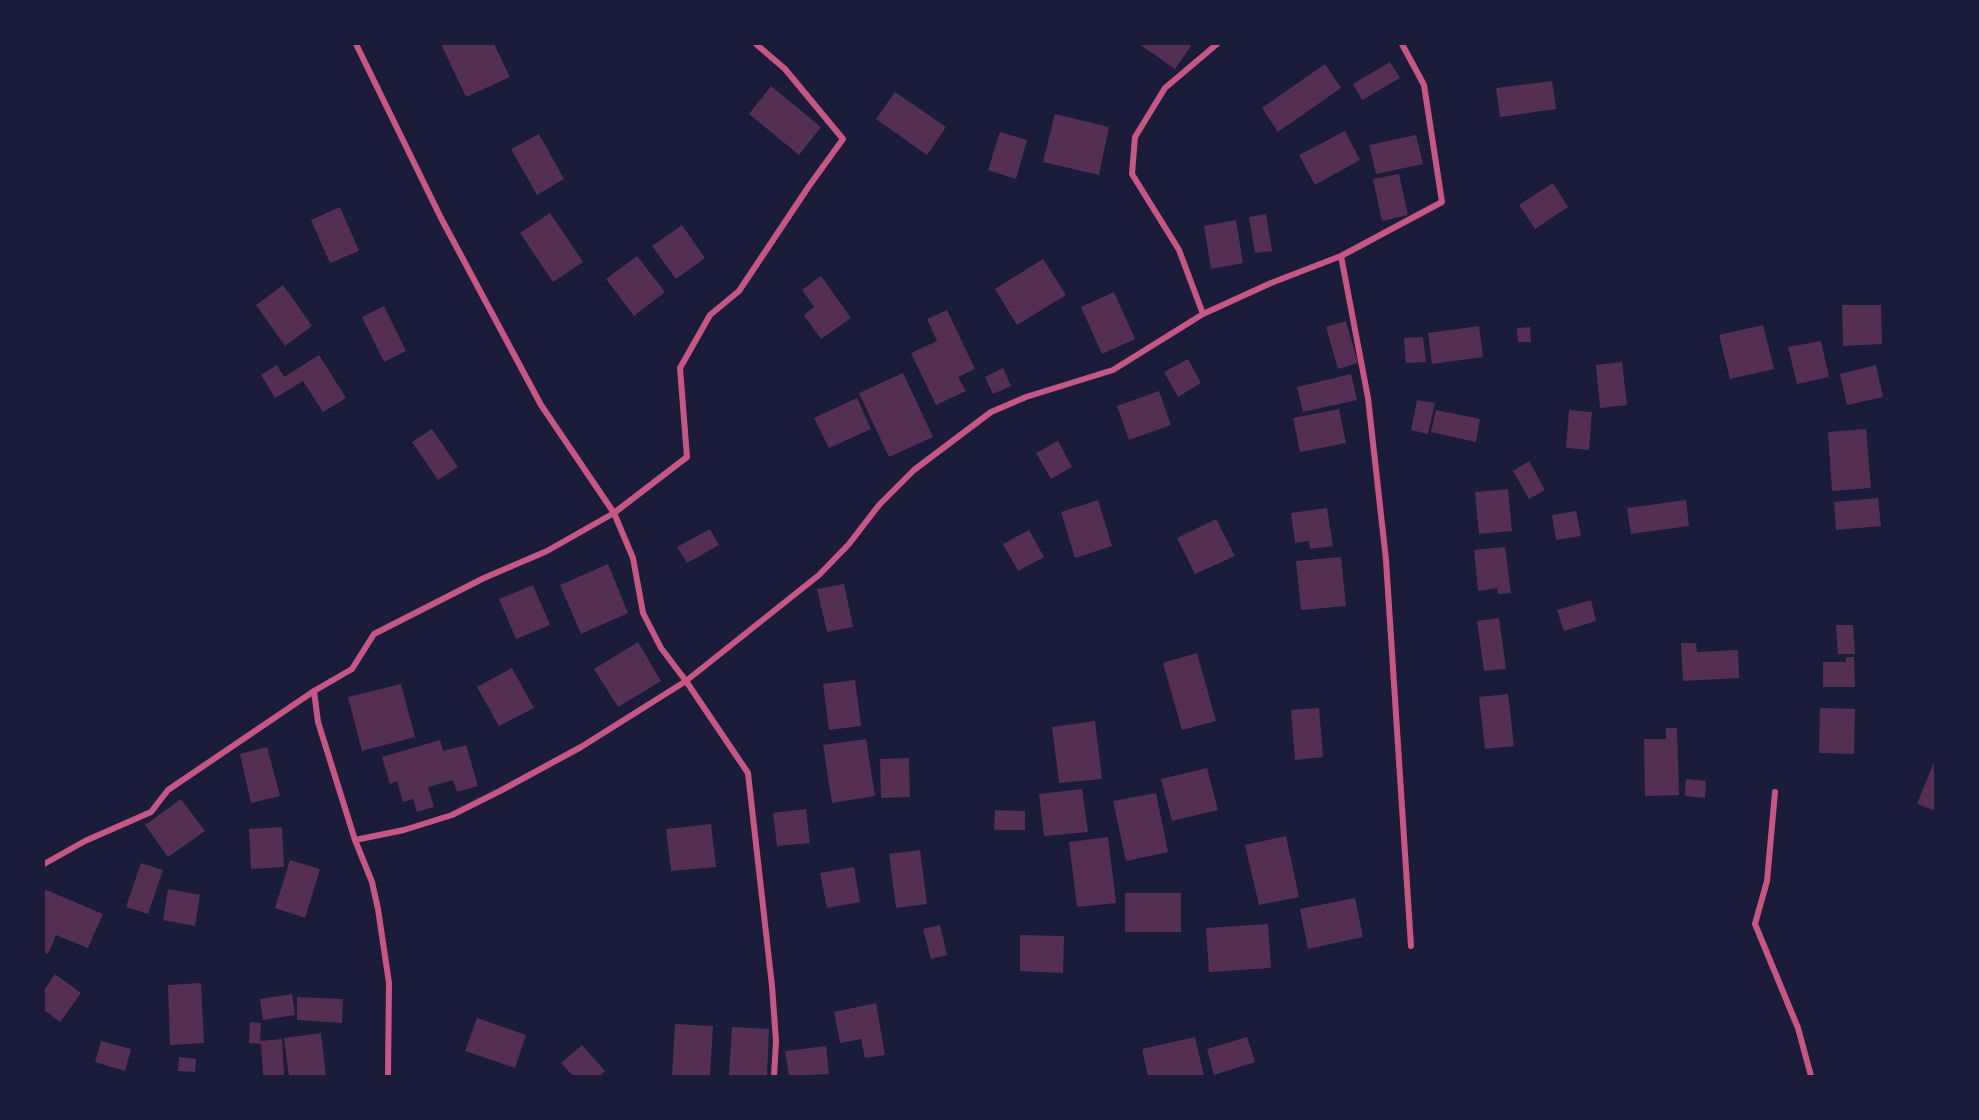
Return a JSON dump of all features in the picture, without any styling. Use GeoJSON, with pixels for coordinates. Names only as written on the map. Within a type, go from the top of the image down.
{"type":"FeatureCollection","features":[{"type":"Feature","properties":{"kind":"street"},"geometry":{"type":"LineString","coordinates":[[358,44],[441,218],[542,405],[614,513],[633,558],[643,613],[661,648],[748,773],[772,986],[776,1041],[774,1077]]}},
{"type":"Feature","properties":{"kind":"street"},"geometry":{"type":"LineString","coordinates":[[44,864],[85,841],[151,812],[168,790],[314,691],[352,669],[374,634],[484,578],[547,551],[614,513],[687,457],[680,368],[710,315],[739,291],[843,139],[784,69],[756,44]]}},
{"type":"Feature","properties":{"kind":"street"},"geometry":{"type":"LineString","coordinates":[[1203,314],[1179,250],[1132,174],[1135,137],[1165,88],[1217,44]]}},
{"type":"Feature","properties":{"kind":"street"},"geometry":{"type":"LineString","coordinates":[[355,840],[404,830],[452,815],[500,792],[581,747],[686,681],[819,575],[849,544],[879,505],[914,470],[992,412],[1026,397],[1113,370],[1203,314],[1271,283],[1341,256],[1442,202],[1424,85],[1402,44]]}},
{"type":"Feature","properties":{"kind":"street"},"geometry":{"type":"LineString","coordinates":[[1341,256],[1368,398],[1386,560],[1411,946]]}},
{"type":"Feature","properties":{"kind":"street"},"geometry":{"type":"LineString","coordinates":[[314,691],[318,722],[355,840],[372,882],[389,983],[388,1077]]}},
{"type":"Feature","properties":{"kind":"street"},"geometry":{"type":"LineString","coordinates":[[1775,792],[1767,881],[1755,924],[1798,1028],[1811,1077]]}},
{"type":"Feature","properties":{"kind":"building"},"geometry":{"type":"Polygon","coordinates":[[[441,44],[494,44],[510,77],[466,97],[441,44]]]}},
{"type":"Feature","properties":{"kind":"building"},"geometry":{"type":"Polygon","coordinates":[[[1139,44],[1188,44],[1191,46],[1175,69],[1139,44]]]}},
{"type":"Feature","properties":{"kind":"building"},"geometry":{"type":"Polygon","coordinates":[[[1390,62],[1400,78],[1362,100],[1353,84],[1390,62]]]}},
{"type":"Feature","properties":{"kind":"building"},"geometry":{"type":"Polygon","coordinates":[[[1325,64],[1341,88],[1278,132],[1262,108],[1325,64]]]}},
{"type":"Feature","properties":{"kind":"building"},"geometry":{"type":"Polygon","coordinates":[[[1552,81],[1556,109],[1500,117],[1496,88],[1552,81]]]}},
{"type":"Feature","properties":{"kind":"building"},"geometry":{"type":"Polygon","coordinates":[[[771,86],[821,127],[799,155],[749,114],[771,86]]]}},
{"type":"Feature","properties":{"kind":"building"},"geometry":{"type":"Polygon","coordinates":[[[895,92],[946,127],[927,155],[876,119],[895,92]]]}},
{"type":"Feature","properties":{"kind":"building"},"geometry":{"type":"Polygon","coordinates":[[[1055,114],[1109,127],[1099,175],[1043,162],[1055,114]]]}},
{"type":"Feature","properties":{"kind":"building"},"geometry":{"type":"Polygon","coordinates":[[[1345,131],[1360,160],[1315,185],[1299,155],[1345,131]]]}},
{"type":"Feature","properties":{"kind":"building"},"geometry":{"type":"Polygon","coordinates":[[[1000,132],[1027,140],[1016,179],[988,170],[1000,132]]]}},
{"type":"Feature","properties":{"kind":"building"},"geometry":{"type":"Polygon","coordinates":[[[539,134],[564,179],[537,195],[511,149],[539,134]]]}},
{"type":"Feature","properties":{"kind":"building"},"geometry":{"type":"Polygon","coordinates":[[[1416,135],[1423,164],[1376,174],[1369,145],[1416,135]]]}},
{"type":"Feature","properties":{"kind":"building"},"geometry":{"type":"Polygon","coordinates":[[[1399,174],[1408,215],[1382,221],[1373,179],[1399,174]]]}},
{"type":"Feature","properties":{"kind":"building"},"geometry":{"type":"Polygon","coordinates":[[[1553,183],[1568,207],[1535,229],[1519,205],[1553,183]]]}},
{"type":"Feature","properties":{"kind":"building"},"geometry":{"type":"Polygon","coordinates":[[[340,207],[359,251],[330,263],[311,220],[340,207]]]}},
{"type":"Feature","properties":{"kind":"building"},"geometry":{"type":"Polygon","coordinates":[[[550,213],[583,262],[553,282],[520,233],[550,213]]]}},
{"type":"Feature","properties":{"kind":"building"},"geometry":{"type":"Polygon","coordinates":[[[1266,214],[1272,251],[1255,253],[1249,217],[1266,214]]]}},
{"type":"Feature","properties":{"kind":"building"},"geometry":{"type":"Polygon","coordinates":[[[1236,220],[1243,263],[1211,269],[1204,226],[1236,220]]]}},
{"type":"Feature","properties":{"kind":"building"},"geometry":{"type":"Polygon","coordinates":[[[682,225],[705,258],[676,279],[652,246],[682,225]]]}},
{"type":"Feature","properties":{"kind":"building"},"geometry":{"type":"Polygon","coordinates":[[[637,256],[665,292],[634,316],[606,279],[637,256]]]}},
{"type":"Feature","properties":{"kind":"building"},"geometry":{"type":"Polygon","coordinates":[[[1043,259],[1066,295],[1017,325],[995,289],[1043,259]]]}},
{"type":"Feature","properties":{"kind":"building"},"geometry":{"type":"Polygon","coordinates":[[[821,276],[851,318],[821,339],[804,315],[814,307],[802,290],[821,276]]]}},
{"type":"Feature","properties":{"kind":"building"},"geometry":{"type":"Polygon","coordinates":[[[283,285],[312,326],[285,346],[256,305],[283,285]]]}},
{"type":"Feature","properties":{"kind":"building"},"geometry":{"type":"Polygon","coordinates":[[[1114,292],[1135,339],[1102,354],[1081,307],[1114,292]]]}},
{"type":"Feature","properties":{"kind":"building"},"geometry":{"type":"Polygon","coordinates":[[[1842,305],[1881,305],[1882,344],[1843,346],[1842,305]]]}},
{"type":"Feature","properties":{"kind":"building"},"geometry":{"type":"Polygon","coordinates":[[[384,306],[406,351],[384,362],[362,317],[384,306]]]}},
{"type":"Feature","properties":{"kind":"building"},"geometry":{"type":"Polygon","coordinates":[[[947,310],[975,369],[958,377],[966,391],[936,405],[911,353],[937,341],[927,319],[947,310]]]}},
{"type":"Feature","properties":{"kind":"building"},"geometry":{"type":"Polygon","coordinates":[[[1346,321],[1358,363],[1338,369],[1326,327],[1346,321]]]}},
{"type":"Feature","properties":{"kind":"building"},"geometry":{"type":"Polygon","coordinates":[[[1763,325],[1774,369],[1730,379],[1719,335],[1763,325]]]}},
{"type":"Feature","properties":{"kind":"building"},"geometry":{"type":"Polygon","coordinates":[[[1479,326],[1483,357],[1432,364],[1428,333],[1479,326]]]}},
{"type":"Feature","properties":{"kind":"building"},"geometry":{"type":"Polygon","coordinates":[[[1530,327],[1531,342],[1518,342],[1517,328],[1530,327]]]}},
{"type":"Feature","properties":{"kind":"building"},"geometry":{"type":"Polygon","coordinates":[[[1423,337],[1426,362],[1406,363],[1404,338],[1423,337]]]}},
{"type":"Feature","properties":{"kind":"building"},"geometry":{"type":"Polygon","coordinates":[[[1821,341],[1829,377],[1797,384],[1788,347],[1821,341]]]}},
{"type":"Feature","properties":{"kind":"building"},"geometry":{"type":"Polygon","coordinates":[[[319,355],[346,398],[323,412],[303,381],[275,398],[261,375],[277,365],[284,377],[319,355]]]}},
{"type":"Feature","properties":{"kind":"building"},"geometry":{"type":"Polygon","coordinates":[[[1188,359],[1201,383],[1178,397],[1164,372],[1188,359]]]}},
{"type":"Feature","properties":{"kind":"building"},"geometry":{"type":"Polygon","coordinates":[[[1622,362],[1627,405],[1600,408],[1596,365],[1622,362]]]}},
{"type":"Feature","properties":{"kind":"building"},"geometry":{"type":"Polygon","coordinates":[[[1876,365],[1883,397],[1847,405],[1840,374],[1876,365]]]}},
{"type":"Feature","properties":{"kind":"building"},"geometry":{"type":"Polygon","coordinates":[[[1003,368],[1011,386],[993,394],[985,377],[1003,368]]]}},
{"type":"Feature","properties":{"kind":"building"},"geometry":{"type":"Polygon","coordinates":[[[903,373],[933,437],[889,457],[859,393],[903,373]]]}},
{"type":"Feature","properties":{"kind":"building"},"geometry":{"type":"Polygon","coordinates":[[[1351,374],[1357,400],[1303,412],[1297,387],[1351,374]]]}},
{"type":"Feature","properties":{"kind":"building"},"geometry":{"type":"Polygon","coordinates":[[[1159,391],[1171,425],[1129,440],[1117,406],[1159,391]]]}},
{"type":"Feature","properties":{"kind":"building"},"geometry":{"type":"Polygon","coordinates":[[[857,398],[871,429],[829,448],[814,418],[857,398]]]}},
{"type":"Feature","properties":{"kind":"building"},"geometry":{"type":"Polygon","coordinates":[[[1417,400],[1435,403],[1428,434],[1411,430],[1417,400]]]}},
{"type":"Feature","properties":{"kind":"building"},"geometry":{"type":"Polygon","coordinates":[[[1339,409],[1346,443],[1300,452],[1293,418],[1339,409]]]}},
{"type":"Feature","properties":{"kind":"building"},"geometry":{"type":"Polygon","coordinates":[[[1436,410],[1480,419],[1476,442],[1431,432],[1436,410]]]}},
{"type":"Feature","properties":{"kind":"building"},"geometry":{"type":"Polygon","coordinates":[[[1569,410],[1592,412],[1589,450],[1566,448],[1569,410]]]}},
{"type":"Feature","properties":{"kind":"building"},"geometry":{"type":"Polygon","coordinates":[[[432,429],[458,467],[438,480],[412,442],[432,429]]]}},
{"type":"Feature","properties":{"kind":"building"},"geometry":{"type":"Polygon","coordinates":[[[1866,429],[1871,488],[1832,491],[1828,432],[1866,429]]]}},
{"type":"Feature","properties":{"kind":"building"},"geometry":{"type":"Polygon","coordinates":[[[1058,441],[1072,467],[1051,479],[1036,453],[1058,441]]]}},
{"type":"Feature","properties":{"kind":"building"},"geometry":{"type":"Polygon","coordinates":[[[1529,461],[1545,490],[1529,499],[1513,471],[1529,461]]]}},
{"type":"Feature","properties":{"kind":"building"},"geometry":{"type":"Polygon","coordinates":[[[1508,489],[1512,531],[1479,534],[1475,492],[1508,489]]]}},
{"type":"Feature","properties":{"kind":"building"},"geometry":{"type":"Polygon","coordinates":[[[1878,498],[1881,526],[1836,530],[1834,502],[1878,498]]]}},
{"type":"Feature","properties":{"kind":"building"},"geometry":{"type":"Polygon","coordinates":[[[1098,500],[1112,546],[1075,558],[1061,512],[1098,500]]]}},
{"type":"Feature","properties":{"kind":"building"},"geometry":{"type":"Polygon","coordinates":[[[1686,500],[1689,526],[1631,534],[1627,508],[1686,500]]]}},
{"type":"Feature","properties":{"kind":"building"},"geometry":{"type":"Polygon","coordinates":[[[1327,508],[1333,546],[1310,549],[1309,541],[1295,543],[1291,513],[1327,508]]]}},
{"type":"Feature","properties":{"kind":"building"},"geometry":{"type":"Polygon","coordinates":[[[1576,511],[1581,536],[1556,540],[1552,515],[1576,511]]]}},
{"type":"Feature","properties":{"kind":"building"},"geometry":{"type":"Polygon","coordinates":[[[1216,519],[1235,556],[1195,574],[1177,538],[1216,519]]]}},
{"type":"Feature","properties":{"kind":"building"},"geometry":{"type":"Polygon","coordinates":[[[710,529],[719,545],[687,563],[677,547],[710,529]]]}},
{"type":"Feature","properties":{"kind":"building"},"geometry":{"type":"Polygon","coordinates":[[[1029,530],[1044,557],[1018,571],[1003,544],[1029,530]]]}},
{"type":"Feature","properties":{"kind":"building"},"geometry":{"type":"Polygon","coordinates":[[[1505,547],[1511,593],[1498,594],[1497,588],[1478,591],[1474,550],[1505,547]]]}},
{"type":"Feature","properties":{"kind":"building"},"geometry":{"type":"Polygon","coordinates":[[[1341,557],[1346,606],[1301,610],[1296,561],[1341,557]]]}},
{"type":"Feature","properties":{"kind":"building"},"geometry":{"type":"Polygon","coordinates":[[[608,564],[628,613],[581,634],[560,585],[608,564]]]}},
{"type":"Feature","properties":{"kind":"building"},"geometry":{"type":"Polygon","coordinates":[[[844,584],[853,627],[827,632],[817,589],[844,584]]]}},
{"type":"Feature","properties":{"kind":"building"},"geometry":{"type":"Polygon","coordinates":[[[533,585],[550,625],[516,639],[499,599],[533,585]]]}},
{"type":"Feature","properties":{"kind":"building"},"geometry":{"type":"Polygon","coordinates":[[[1591,600],[1596,621],[1564,631],[1557,610],[1591,600]]]}},
{"type":"Feature","properties":{"kind":"building"},"geometry":{"type":"Polygon","coordinates":[[[1499,618],[1506,669],[1484,671],[1477,621],[1499,618]]]}},
{"type":"Feature","properties":{"kind":"building"},"geometry":{"type":"Polygon","coordinates":[[[1836,625],[1853,625],[1855,654],[1838,654],[1836,625]]]}},
{"type":"Feature","properties":{"kind":"building"},"geometry":{"type":"Polygon","coordinates":[[[638,642],[661,681],[618,707],[594,669],[638,642]]]}},
{"type":"Feature","properties":{"kind":"building"},"geometry":{"type":"Polygon","coordinates":[[[1681,643],[1696,643],[1697,652],[1738,650],[1739,678],[1683,681],[1681,643]]]}},
{"type":"Feature","properties":{"kind":"building"},"geometry":{"type":"Polygon","coordinates":[[[1197,653],[1216,721],[1182,730],[1163,663],[1197,653]]]}},
{"type":"Feature","properties":{"kind":"building"},"geometry":{"type":"Polygon","coordinates":[[[1846,657],[1854,657],[1855,687],[1823,687],[1823,662],[1846,662],[1846,657]]]}},
{"type":"Feature","properties":{"kind":"building"},"geometry":{"type":"Polygon","coordinates":[[[512,668],[534,708],[499,726],[477,687],[512,668]]]}},
{"type":"Feature","properties":{"kind":"building"},"geometry":{"type":"Polygon","coordinates":[[[855,680],[861,726],[829,730],[823,684],[855,680]]]}},
{"type":"Feature","properties":{"kind":"building"},"geometry":{"type":"Polygon","coordinates":[[[401,684],[415,737],[362,751],[348,697],[401,684]]]}},
{"type":"Feature","properties":{"kind":"building"},"geometry":{"type":"Polygon","coordinates":[[[1508,694],[1514,746],[1485,749],[1479,697],[1508,694]]]}},
{"type":"Feature","properties":{"kind":"building"},"geometry":{"type":"Polygon","coordinates":[[[1319,708],[1323,757],[1295,760],[1291,710],[1319,708]]]}},
{"type":"Feature","properties":{"kind":"building"},"geometry":{"type":"Polygon","coordinates":[[[1820,708],[1855,709],[1854,754],[1819,753],[1820,708]]]}},
{"type":"Feature","properties":{"kind":"building"},"geometry":{"type":"Polygon","coordinates":[[[1095,721],[1102,779],[1059,783],[1052,727],[1095,721]]]}},
{"type":"Feature","properties":{"kind":"building"},"geometry":{"type":"Polygon","coordinates":[[[1666,728],[1677,728],[1679,795],[1645,796],[1644,739],[1666,739],[1666,728]]]}},
{"type":"Feature","properties":{"kind":"building"},"geometry":{"type":"Polygon","coordinates":[[[866,739],[875,796],[832,803],[823,745],[866,739]]]}},
{"type":"Feature","properties":{"kind":"building"},"geometry":{"type":"Polygon","coordinates":[[[440,740],[443,751],[466,745],[478,786],[457,792],[453,780],[428,787],[434,807],[417,812],[413,799],[403,802],[397,781],[390,784],[382,757],[440,740]]]}},
{"type":"Feature","properties":{"kind":"building"},"geometry":{"type":"Polygon","coordinates":[[[267,747],[280,796],[251,803],[240,754],[267,747]]]}},
{"type":"Feature","properties":{"kind":"building"},"geometry":{"type":"Polygon","coordinates":[[[1936,757],[1936,811],[1917,804],[1936,757]]]}},
{"type":"Feature","properties":{"kind":"building"},"geometry":{"type":"Polygon","coordinates":[[[909,758],[910,797],[881,798],[880,759],[909,758]]]}},
{"type":"Feature","properties":{"kind":"building"},"geometry":{"type":"Polygon","coordinates":[[[1207,768],[1218,810],[1172,821],[1161,779],[1207,768]]]}},
{"type":"Feature","properties":{"kind":"building"},"geometry":{"type":"Polygon","coordinates":[[[1686,779],[1706,781],[1705,798],[1685,796],[1686,779]]]}},
{"type":"Feature","properties":{"kind":"building"},"geometry":{"type":"Polygon","coordinates":[[[1082,789],[1088,832],[1044,836],[1039,794],[1082,789]]]}},
{"type":"Feature","properties":{"kind":"building"},"geometry":{"type":"Polygon","coordinates":[[[1156,793],[1168,852],[1126,861],[1113,801],[1156,793]]]}},
{"type":"Feature","properties":{"kind":"building"},"geometry":{"type":"Polygon","coordinates":[[[181,799],[205,831],[168,857],[145,825],[181,799]]]}},
{"type":"Feature","properties":{"kind":"building"},"geometry":{"type":"Polygon","coordinates":[[[806,809],[810,843],[777,846],[773,813],[806,809]]]}},
{"type":"Feature","properties":{"kind":"building"},"geometry":{"type":"Polygon","coordinates":[[[995,810],[1025,811],[1025,830],[994,830],[995,810]]]}},
{"type":"Feature","properties":{"kind":"building"},"geometry":{"type":"Polygon","coordinates":[[[711,824],[716,867],[671,871],[666,829],[711,824]]]}},
{"type":"Feature","properties":{"kind":"building"},"geometry":{"type":"Polygon","coordinates":[[[282,827],[284,867],[251,869],[249,829],[282,827]]]}},
{"type":"Feature","properties":{"kind":"building"},"geometry":{"type":"Polygon","coordinates":[[[1286,836],[1299,897],[1259,905],[1245,845],[1286,836]]]}},
{"type":"Feature","properties":{"kind":"building"},"geometry":{"type":"Polygon","coordinates":[[[1108,837],[1116,903],[1077,907],[1069,842],[1108,837]]]}},
{"type":"Feature","properties":{"kind":"building"},"geometry":{"type":"Polygon","coordinates":[[[920,850],[927,904],[896,908],[889,854],[920,850]]]}},
{"type":"Feature","properties":{"kind":"building"},"geometry":{"type":"Polygon","coordinates":[[[290,860],[320,869],[305,918],[275,908],[290,860]]]}},
{"type":"Feature","properties":{"kind":"building"},"geometry":{"type":"Polygon","coordinates":[[[141,863],[163,870],[148,914],[126,907],[141,863]]]}},
{"type":"Feature","properties":{"kind":"building"},"geometry":{"type":"Polygon","coordinates":[[[854,867],[860,902],[827,908],[820,873],[854,867]]]}},
{"type":"Feature","properties":{"kind":"building"},"geometry":{"type":"Polygon","coordinates":[[[44,889],[103,914],[88,948],[56,935],[48,954],[44,952],[44,889]]]}},
{"type":"Feature","properties":{"kind":"building"},"geometry":{"type":"Polygon","coordinates":[[[168,889],[200,895],[195,926],[163,920],[168,889]]]}},
{"type":"Feature","properties":{"kind":"building"},"geometry":{"type":"Polygon","coordinates":[[[1125,893],[1181,893],[1181,932],[1125,932],[1125,893]]]}},
{"type":"Feature","properties":{"kind":"building"},"geometry":{"type":"Polygon","coordinates":[[[1355,898],[1363,937],[1308,949],[1300,909],[1355,898]]]}},
{"type":"Feature","properties":{"kind":"building"},"geometry":{"type":"Polygon","coordinates":[[[1268,924],[1271,968],[1209,972],[1206,928],[1268,924]]]}},
{"type":"Feature","properties":{"kind":"building"},"geometry":{"type":"Polygon","coordinates":[[[940,925],[947,955],[931,959],[923,929],[940,925]]]}},
{"type":"Feature","properties":{"kind":"building"},"geometry":{"type":"Polygon","coordinates":[[[1020,935],[1064,936],[1063,973],[1020,971],[1020,935]]]}},
{"type":"Feature","properties":{"kind":"building"},"geometry":{"type":"Polygon","coordinates":[[[55,974],[81,993],[60,1022],[44,1010],[44,990],[55,974]]]}},
{"type":"Feature","properties":{"kind":"building"},"geometry":{"type":"Polygon","coordinates":[[[201,983],[204,1043],[170,1045],[168,985],[201,983]]]}},
{"type":"Feature","properties":{"kind":"building"},"geometry":{"type":"Polygon","coordinates":[[[292,994],[295,1015],[263,1020],[260,999],[292,994]]]}},
{"type":"Feature","properties":{"kind":"building"},"geometry":{"type":"Polygon","coordinates":[[[297,997],[343,999],[342,1023],[297,1020],[297,997]]]}},
{"type":"Feature","properties":{"kind":"building"},"geometry":{"type":"Polygon","coordinates":[[[876,1003],[885,1055],[865,1058],[861,1039],[840,1043],[834,1012],[876,1003]]]}},
{"type":"Feature","properties":{"kind":"building"},"geometry":{"type":"Polygon","coordinates":[[[477,1018],[526,1035],[515,1068],[465,1051],[477,1018]]]}},
{"type":"Feature","properties":{"kind":"building"},"geometry":{"type":"Polygon","coordinates":[[[250,1022],[261,1023],[260,1041],[282,1039],[284,1076],[263,1076],[261,1044],[249,1043],[250,1022]]]}},
{"type":"Feature","properties":{"kind":"building"},"geometry":{"type":"Polygon","coordinates":[[[675,1024],[713,1026],[710,1076],[672,1076],[675,1024]]]}},
{"type":"Feature","properties":{"kind":"building"},"geometry":{"type":"Polygon","coordinates":[[[732,1027],[769,1029],[767,1076],[729,1076],[732,1027]]]}},
{"type":"Feature","properties":{"kind":"building"},"geometry":{"type":"Polygon","coordinates":[[[321,1033],[326,1076],[289,1076],[284,1038],[321,1033]]]}},
{"type":"Feature","properties":{"kind":"building"},"geometry":{"type":"Polygon","coordinates":[[[1195,1037],[1204,1076],[1148,1076],[1142,1049],[1195,1037]]]}},
{"type":"Feature","properties":{"kind":"building"},"geometry":{"type":"Polygon","coordinates":[[[1247,1037],[1255,1062],[1214,1075],[1207,1049],[1247,1037]]]}},
{"type":"Feature","properties":{"kind":"building"},"geometry":{"type":"Polygon","coordinates":[[[101,1041],[131,1049],[125,1071],[95,1062],[101,1041]]]}},
{"type":"Feature","properties":{"kind":"building"},"geometry":{"type":"Polygon","coordinates":[[[582,1045],[605,1071],[599,1076],[573,1076],[561,1063],[582,1045]]]}},
{"type":"Feature","properties":{"kind":"building"},"geometry":{"type":"Polygon","coordinates":[[[826,1046],[829,1074],[789,1076],[785,1051],[826,1046]]]}},
{"type":"Feature","properties":{"kind":"building"},"geometry":{"type":"Polygon","coordinates":[[[179,1057],[196,1059],[195,1072],[178,1071],[179,1057]]]}}]}
